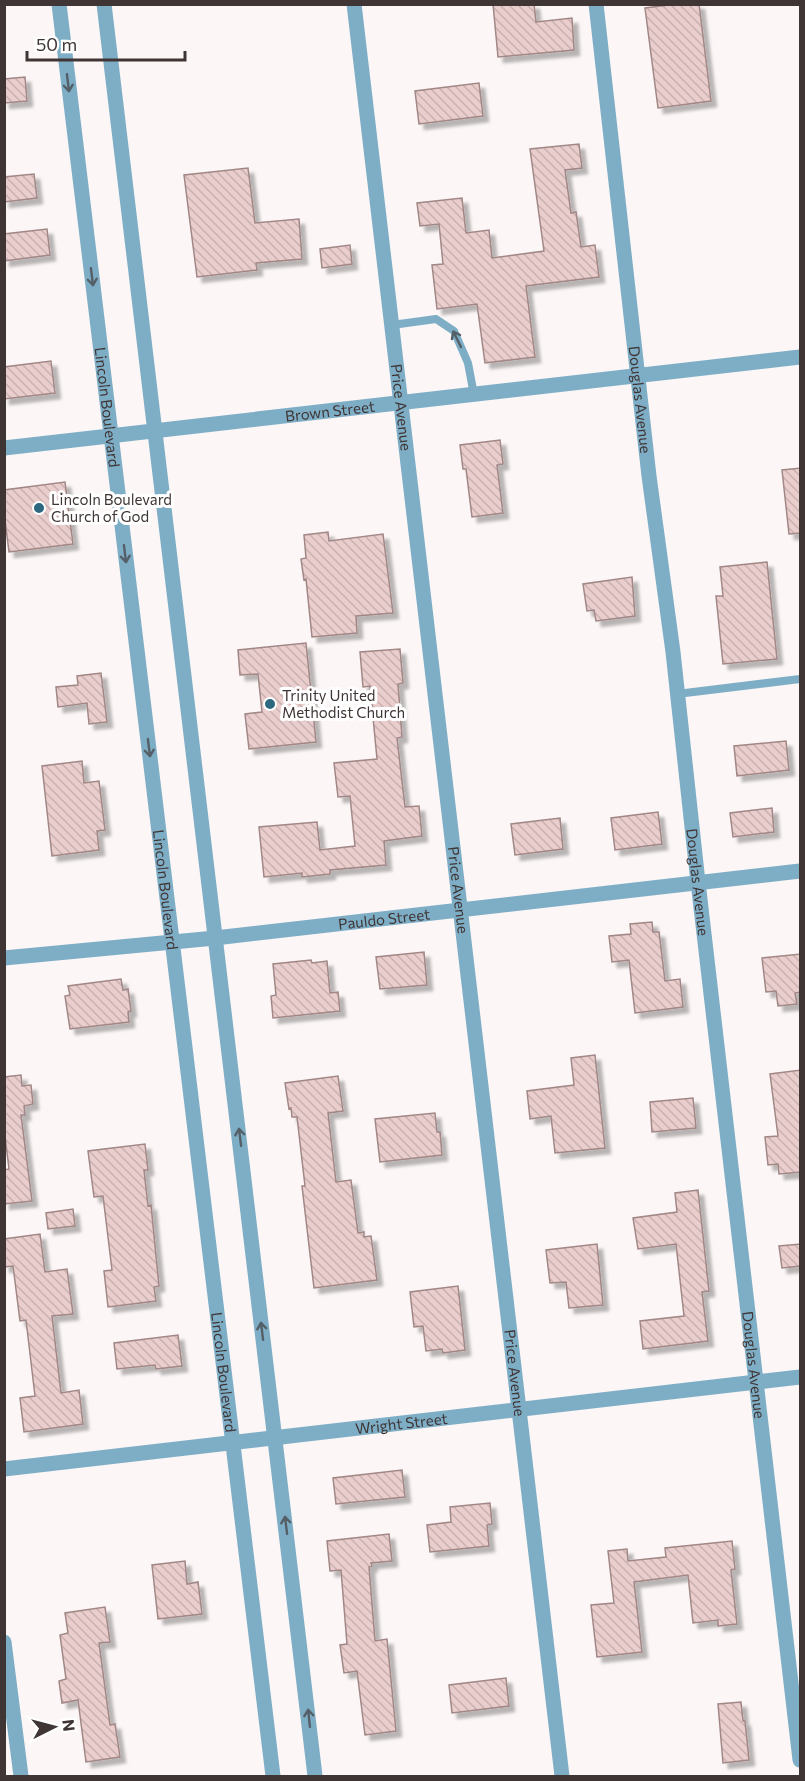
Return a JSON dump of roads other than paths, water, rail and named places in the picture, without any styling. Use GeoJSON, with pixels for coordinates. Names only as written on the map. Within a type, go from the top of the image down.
{"type":"FeatureCollection","features":[{"type":"Feature","properties":{"kind":"street","name":"Lincoln Boulevard"},"geometry":{"type":"LineString","coordinates":[[59,4],[273,1776]]}},
{"type":"Feature","properties":{"kind":"street"},"geometry":{"type":"LineString","coordinates":[[104,4],[315,1776]]}},
{"type":"Feature","properties":{"kind":"street","name":"Price Avenue"},"geometry":{"type":"LineString","coordinates":[[354,4],[562,1776]]}},
{"type":"Feature","properties":{"kind":"street","name":"Douglas Avenue"},"geometry":{"type":"LineString","coordinates":[[596,4],[801,1760]]}},
{"type":"Feature","properties":{"kind":"street","name":"Brown Street"},"geometry":{"type":"LineString","coordinates":[[4,448],[801,357]]}},
{"type":"Feature","properties":{"kind":"street","name":"Pauldo Street"},"geometry":{"type":"LineString","coordinates":[[4,958],[215,938],[801,870]]}},
{"type":"Feature","properties":{"kind":"street","name":"Wright Street"},"geometry":{"type":"LineString","coordinates":[[4,1469],[801,1377]]}},
{"type":"Feature","properties":{"kind":"street"},"geometry":{"type":"LineString","coordinates":[[4,1642],[21,1776]]}},
{"type":"Feature","properties":{"kind":"lane"},"geometry":{"type":"LineString","coordinates":[[392,325],[436,319],[454,331],[468,363],[474,395]]}},
{"type":"Feature","properties":{"kind":"lane"},"geometry":{"type":"LineString","coordinates":[[677,694],[801,679]]}},
{"type":"Feature","properties":{"kind":"place","name":"Lincoln Boulevard Church of God"},"geometry":{"type":"Point","coordinates":[39,508]}},
{"type":"Feature","properties":{"kind":"place","name":"Trinity United Methodist Church"},"geometry":{"type":"Point","coordinates":[270,704]}}]}
